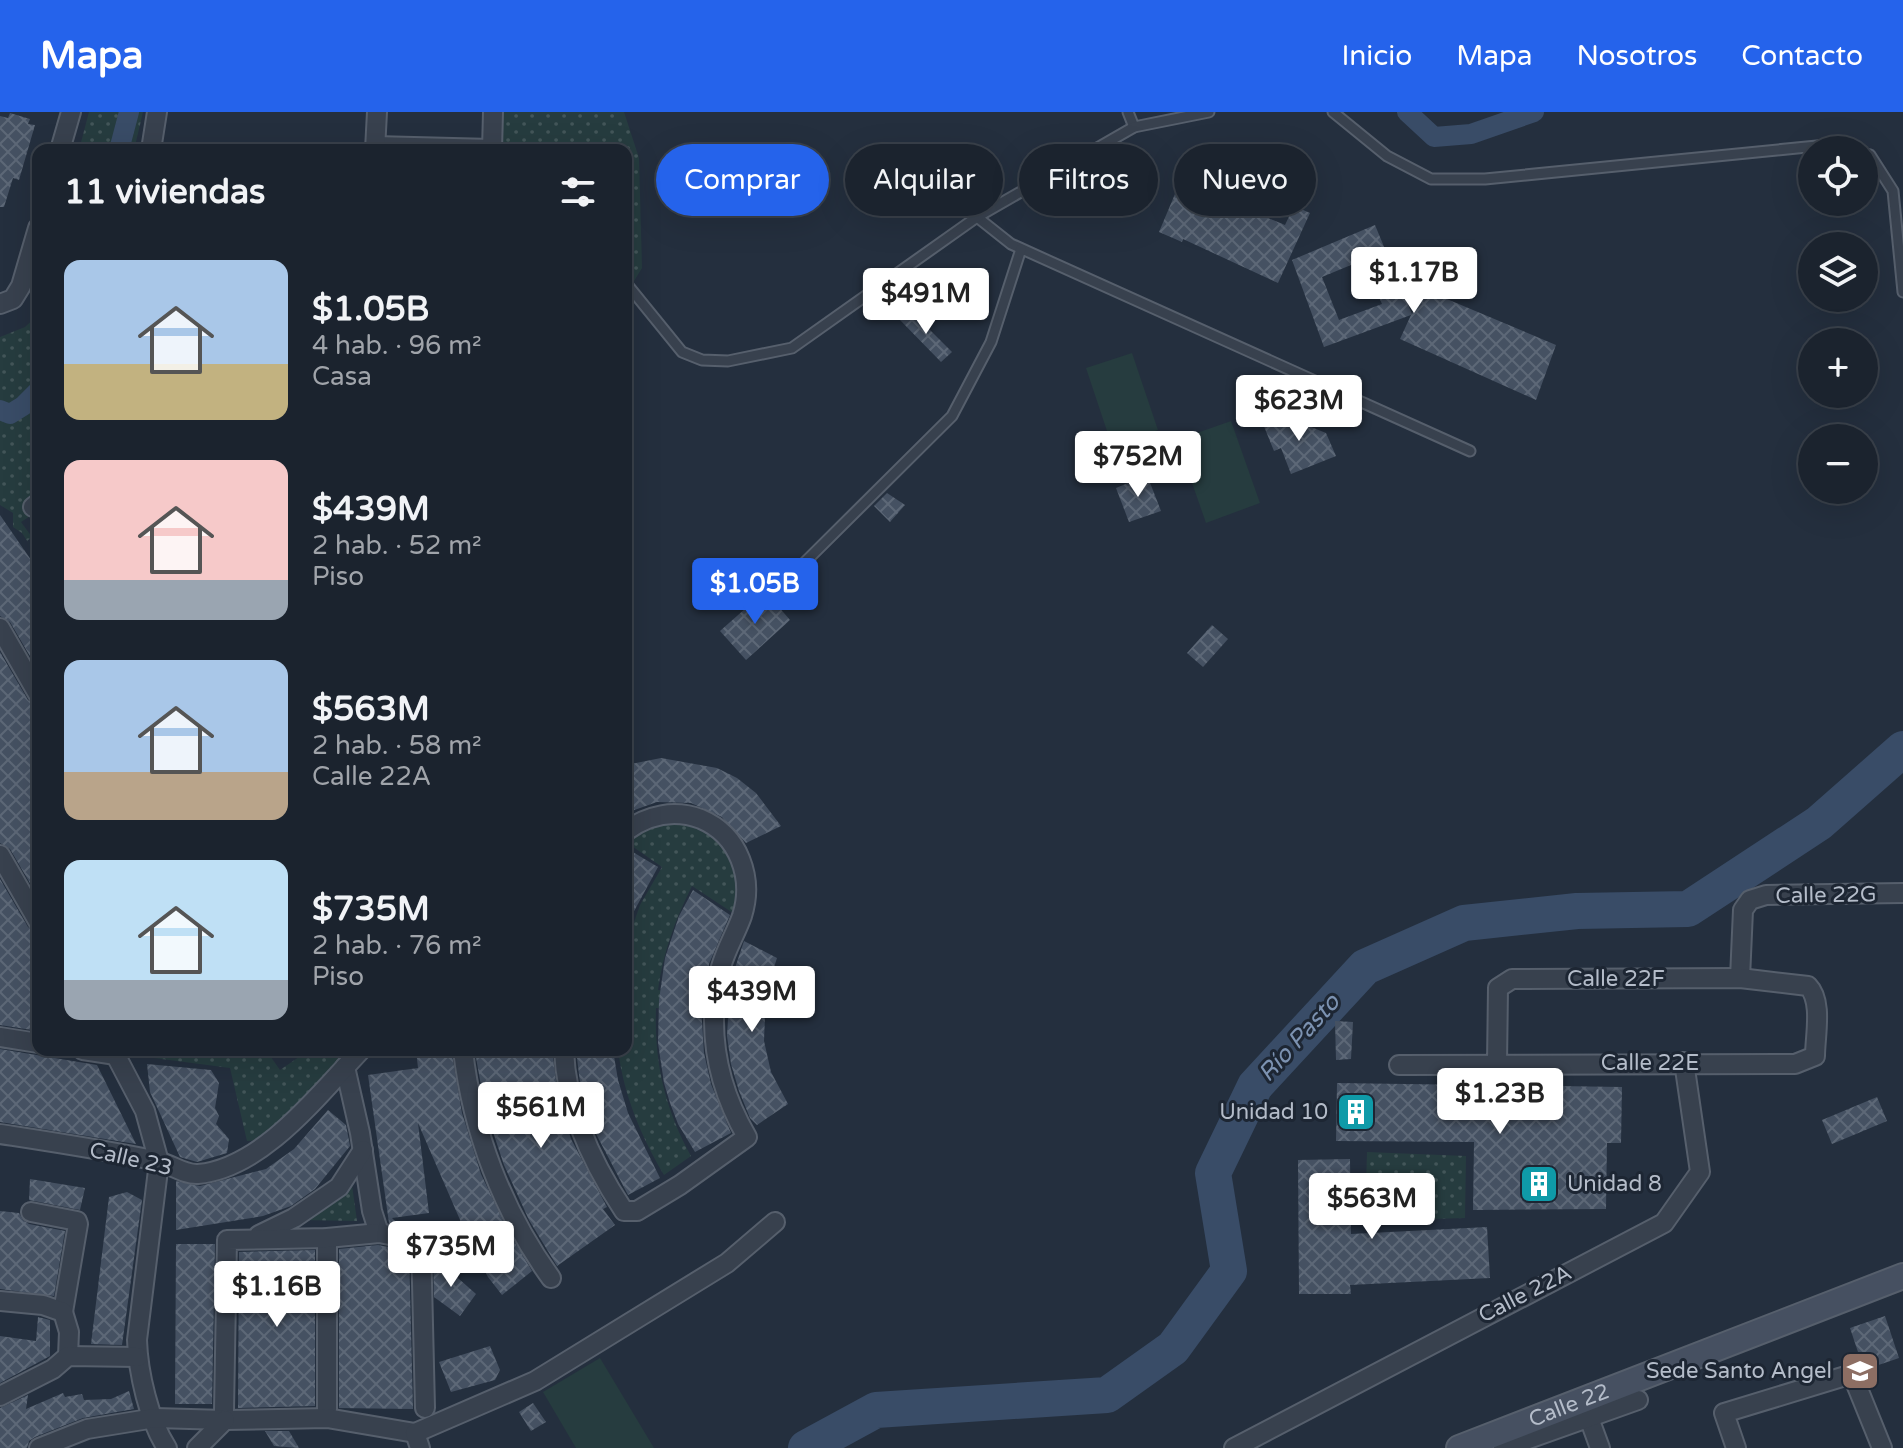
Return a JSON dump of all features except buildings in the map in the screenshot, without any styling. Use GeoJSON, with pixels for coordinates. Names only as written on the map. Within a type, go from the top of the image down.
{"type":"FeatureCollection","features":[{"type":"Feature","properties":{"kind":"main road","name":"Calle 22"},"geometry":{"type":"LineString","coordinates":[[1459,1448],[1903,1276]]}},
{"type":"Feature","properties":{"kind":"street"},"geometry":{"type":"LineString","coordinates":[[62,144],[71,112]]}},
{"type":"Feature","properties":{"kind":"street"},"geometry":{"type":"LineString","coordinates":[[152,144],[157,112]]}},
{"type":"Feature","properties":{"kind":"street"},"geometry":{"type":"LineString","coordinates":[[375,144],[377,112]]}},
{"type":"Feature","properties":{"kind":"street"},"geometry":{"type":"LineString","coordinates":[[492,144],[493,112]]}},
{"type":"Feature","properties":{"kind":"street"},"geometry":{"type":"LineString","coordinates":[[6,302],[21,286],[32,248]]}},
{"type":"Feature","properties":{"kind":"street"},"geometry":{"type":"LineString","coordinates":[[0,628],[32,684]]}},
{"type":"Feature","properties":{"kind":"street"},"geometry":{"type":"LineString","coordinates":[[565,1056],[569,1092],[582,1133],[624,1211],[637,1211],[747,1137],[724,1087],[714,1032],[719,974],[745,906],[746,884],[742,863],[723,834],[696,818],[664,814],[632,828]]}},
{"type":"Feature","properties":{"kind":"street"},"geometry":{"type":"LineString","coordinates":[[0,855],[32,911]]}},
{"type":"Feature","properties":{"kind":"street","name":"Calle 22G"},"geometry":{"type":"LineString","coordinates":[[1740,978],[1743,910],[1750,900],[1766,895],[1903,893]]}},
{"type":"Feature","properties":{"kind":"street","name":"Calle 22F"},"geometry":{"type":"LineString","coordinates":[[1497,1064],[1498,988],[1512,979],[1740,978],[1812,989],[1816,1001],[1815,1056],[1806,1061]]}},
{"type":"Feature","properties":{"kind":"street"},"geometry":{"type":"LineString","coordinates":[[0,1037],[32,1042]]}},
{"type":"Feature","properties":{"kind":"street"},"geometry":{"type":"LineString","coordinates":[[118,1056],[145,1111],[159,1162],[137,1340],[144,1386],[167,1448]]}},
{"type":"Feature","properties":{"kind":"street","name":"Calle 23"},"geometry":{"type":"LineString","coordinates":[[0,1134],[159,1162],[188,1174],[201,1174],[236,1161],[263,1146],[317,1099],[355,1056]]}},
{"type":"Feature","properties":{"kind":"street"},"geometry":{"type":"LineString","coordinates":[[464,1056],[471,1099],[489,1157],[511,1213],[551,1278]]}},
{"type":"Feature","properties":{"kind":"street","name":"Calle 22E"},"geometry":{"type":"LineString","coordinates":[[1399,1065],[1795,1064],[1806,1061]]}},
{"type":"Feature","properties":{"kind":"street","name":"Calle 22A"},"geometry":{"type":"LineString","coordinates":[[1234,1448],[1664,1223],[1700,1172],[1684,1062]]}},
{"type":"Feature","properties":{"kind":"street"},"geometry":{"type":"LineString","coordinates":[[345,1067],[372,1211],[379,1233]]}},
{"type":"Feature","properties":{"kind":"street"},"geometry":{"type":"LineString","coordinates":[[255,1237],[294,1218],[339,1187],[363,1150]]}},
{"type":"Feature","properties":{"kind":"street"},"geometry":{"type":"LineString","coordinates":[[31,1212],[77,1221],[78,1224],[63,1312],[69,1332],[68,1356]]}},
{"type":"Feature","properties":{"kind":"street"},"geometry":{"type":"LineString","coordinates":[[39,1448],[87,1429],[155,1418],[225,1416],[327,1418],[417,1440],[535,1381],[727,1263],[775,1222]]}},
{"type":"Feature","properties":{"kind":"street"},"geometry":{"type":"LineString","coordinates":[[197,1448],[225,1416],[227,1240],[255,1237],[327,1238],[379,1233],[421,1241],[425,1408]]}},
{"type":"Feature","properties":{"kind":"street"},"geometry":{"type":"LineString","coordinates":[[327,1238],[327,1409]]}},
{"type":"Feature","properties":{"kind":"street"},"geometry":{"type":"LineString","coordinates":[[0,1301],[43,1305],[63,1312]]}},
{"type":"Feature","properties":{"kind":"street"},"geometry":{"type":"LineString","coordinates":[[0,1396],[53,1369],[68,1356],[138,1357]]}},
{"type":"Feature","properties":{"kind":"street"},"geometry":{"type":"LineString","coordinates":[[1736,1448],[1724,1413],[1852,1374],[1882,1448]]}},
{"type":"Feature","properties":{"kind":"street"},"geometry":{"type":"LineString","coordinates":[[1503,1448],[1638,1400]]}},
{"type":"Feature","properties":{"kind":"street"},"geometry":{"type":"LineString","coordinates":[[1589,1418],[1600,1448]]}},
{"type":"Feature","properties":{"kind":"lane"},"geometry":{"type":"LineString","coordinates":[[1128,112],[1134,127]]}},
{"type":"Feature","properties":{"kind":"lane"},"geometry":{"type":"LineString","coordinates":[[632,290],[682,352],[702,360],[728,361],[792,348],[977,217],[1134,127],[1209,112]]}},
{"type":"Feature","properties":{"kind":"lane"},"geometry":{"type":"LineString","coordinates":[[1333,112],[1387,156],[1431,179],[1485,179],[1798,148]]}},
{"type":"Feature","properties":{"kind":"lane"},"geometry":{"type":"LineString","coordinates":[[1878,168],[1893,191],[1903,292]]}},
{"type":"Feature","properties":{"kind":"lane"},"geometry":{"type":"LineString","coordinates":[[977,217],[1021,249],[1470,451]]}},
{"type":"Feature","properties":{"kind":"lane"},"geometry":{"type":"LineString","coordinates":[[789,578],[952,416],[991,342],[1021,249]]}},
{"type":"Feature","properties":{"kind":"green space"},"geometry":{"type":"Polygon","coordinates":[[[89,112],[143,112],[135,144],[81,144],[89,112]]]}},
{"type":"Feature","properties":{"kind":"green space"},"geometry":{"type":"Polygon","coordinates":[[[500,112],[624,112],[639,158],[642,268],[634,281],[632,144],[501,144],[500,112]]]}},
{"type":"Feature","properties":{"kind":"green space"},"geometry":{"type":"Polygon","coordinates":[[[32,321],[32,515],[21,522],[32,537],[27,541],[13,527],[13,513],[0,505],[0,337],[25,327],[32,321]]]}},
{"type":"Feature","properties":{"kind":"green space"},"geometry":{"type":"Polygon","coordinates":[[[1132,353],[1158,430],[1112,446],[1086,368],[1132,353]]]}},
{"type":"Feature","properties":{"kind":"green space"},"geometry":{"type":"Polygon","coordinates":[[[1231,421],[1260,503],[1206,523],[1177,440],[1231,421]]]}},
{"type":"Feature","properties":{"kind":"green space"},"geometry":{"type":"Polygon","coordinates":[[[663,823],[698,830],[724,848],[736,877],[733,913],[692,886],[666,950],[658,990],[705,996],[704,1012],[656,1008],[657,1047],[663,1085],[674,1121],[691,1156],[664,1175],[635,1115],[619,1056],[632,1056],[632,928],[640,905],[662,867],[632,846],[632,837],[663,823]]]}},
{"type":"Feature","properties":{"kind":"green space"},"geometry":{"type":"Polygon","coordinates":[[[270,1056],[280,1070],[300,1056],[351,1056],[292,1119],[262,1138],[247,1141],[230,1068],[154,1058],[270,1056]]]}},
{"type":"Feature","properties":{"kind":"green space"},"geometry":{"type":"Polygon","coordinates":[[[1367,1152],[1466,1156],[1465,1218],[1365,1221],[1367,1152]]]}},
{"type":"Feature","properties":{"kind":"green space"},"geometry":{"type":"Polygon","coordinates":[[[351,1178],[357,1221],[300,1220],[351,1178]]]}},
{"type":"Feature","properties":{"kind":"green space"},"geometry":{"type":"Polygon","coordinates":[[[600,1358],[654,1448],[576,1448],[543,1392],[600,1358]]]}},
{"type":"Feature","properties":{"kind":"waterway"},"geometry":{"type":"LineString","coordinates":[[121,144],[129,112]]}},
{"type":"Feature","properties":{"kind":"waterway"},"geometry":{"type":"LineString","coordinates":[[1407,112],[1434,137],[1471,134],[1534,112]]}},
{"type":"Feature","properties":{"kind":"waterway"},"geometry":{"type":"LineString","coordinates":[[0,410],[10,414],[32,397]]}},
{"type":"Feature","properties":{"kind":"waterway","name":"Río Pasto"},"geometry":{"type":"LineString","coordinates":[[806,1448],[876,1410],[1107,1395],[1173,1348],[1229,1271],[1213,1173],[1255,1086],[1365,967],[1464,923],[1577,911],[1688,909],[1819,823],[1903,749]]}},
{"type":"Feature","properties":{"kind":"place","name":"Unidad 10"},"geometry":{"type":"Point","coordinates":[1356,1112]}},
{"type":"Feature","properties":{"kind":"place","name":"Unidad 8"},"geometry":{"type":"Point","coordinates":[1539,1184]}},
{"type":"Feature","properties":{"kind":"place","name":"Sede Santo Angel"},"geometry":{"type":"Point","coordinates":[1860,1371]}}]}
